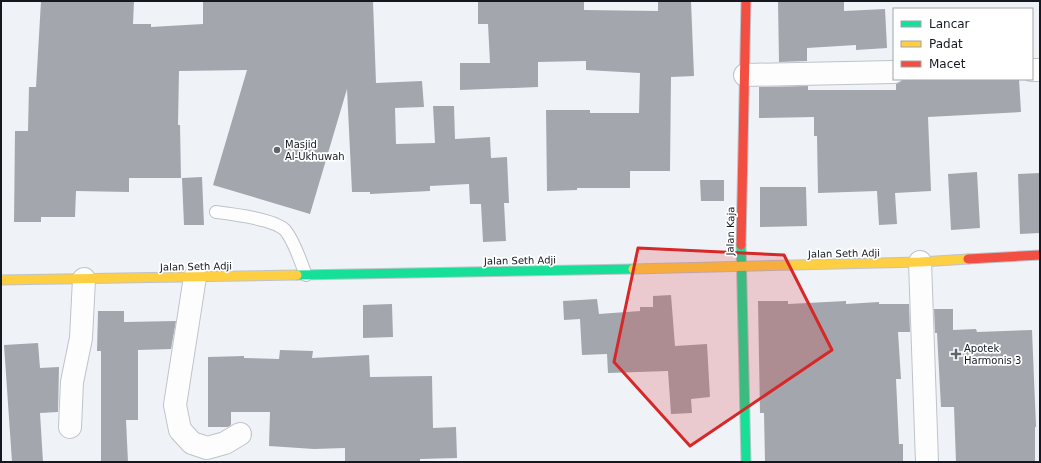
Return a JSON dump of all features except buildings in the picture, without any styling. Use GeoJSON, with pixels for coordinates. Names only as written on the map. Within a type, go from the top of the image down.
{"type":"FeatureCollection","features":[{"type":"Feature","properties":{"kind":"street","name":"Jalan Kaja"},"geometry":{"type":"LineString","coordinates":[[746,1],[740,267],[746,462]]}},
{"type":"Feature","properties":{"kind":"street"},"geometry":{"type":"LineString","coordinates":[[745,75],[893,72]]}},
{"type":"Feature","properties":{"kind":"street","name":"Jalan Seth Adji"},"geometry":{"type":"LineString","coordinates":[[1,280],[740,267],[920,262],[1040,255]]}},
{"type":"Feature","properties":{"kind":"street"},"geometry":{"type":"LineString","coordinates":[[920,262],[927,462]]}},
{"type":"Feature","properties":{"kind":"street"},"geometry":{"type":"LineString","coordinates":[[195,277],[175,405],[180,430],[192,442],[207,448],[226,442],[240,434]]}},
{"type":"Feature","properties":{"kind":"street"},"geometry":{"type":"LineString","coordinates":[[70,427],[72,382],[81,338],[84,279]]}},
{"type":"Feature","properties":{"kind":"lane"},"geometry":{"type":"LineString","coordinates":[[216,212],[255,218],[284,229],[291,238],[306,275]]}},
{"type":"Feature","properties":{"kind":"highlighted area"},"geometry":{"type":"Polygon","coordinates":[[[638,248],[784,255],[832,350],[690,446],[614,362],[638,248]]]}},
{"type":"Feature","properties":{"kind":"traffic: fast"},"geometry":{"type":"LineString","coordinates":[[741,245],[746,462]]}},
{"type":"Feature","properties":{"kind":"traffic: fast"},"geometry":{"type":"LineString","coordinates":[[297,275],[633,269]]}},
{"type":"Feature","properties":{"kind":"traffic: slow"},"geometry":{"type":"LineString","coordinates":[[633,269],[920,262],[968,259]]}},
{"type":"Feature","properties":{"kind":"traffic: slow"},"geometry":{"type":"LineString","coordinates":[[1,280],[297,275]]}},
{"type":"Feature","properties":{"kind":"traffic: jam"},"geometry":{"type":"LineString","coordinates":[[741,245],[746,1]]}},
{"type":"Feature","properties":{"kind":"traffic: jam"},"geometry":{"type":"LineString","coordinates":[[968,259],[1040,255]]}},
{"type":"Feature","properties":{"kind":"place","name":"Masjid Al-Ukhuwah"},"geometry":{"type":"Point","coordinates":[277,150]}},
{"type":"Feature","properties":{"kind":"place","name":"Apotek Harmonis 3"},"geometry":{"type":"Point","coordinates":[956,354]}}]}
